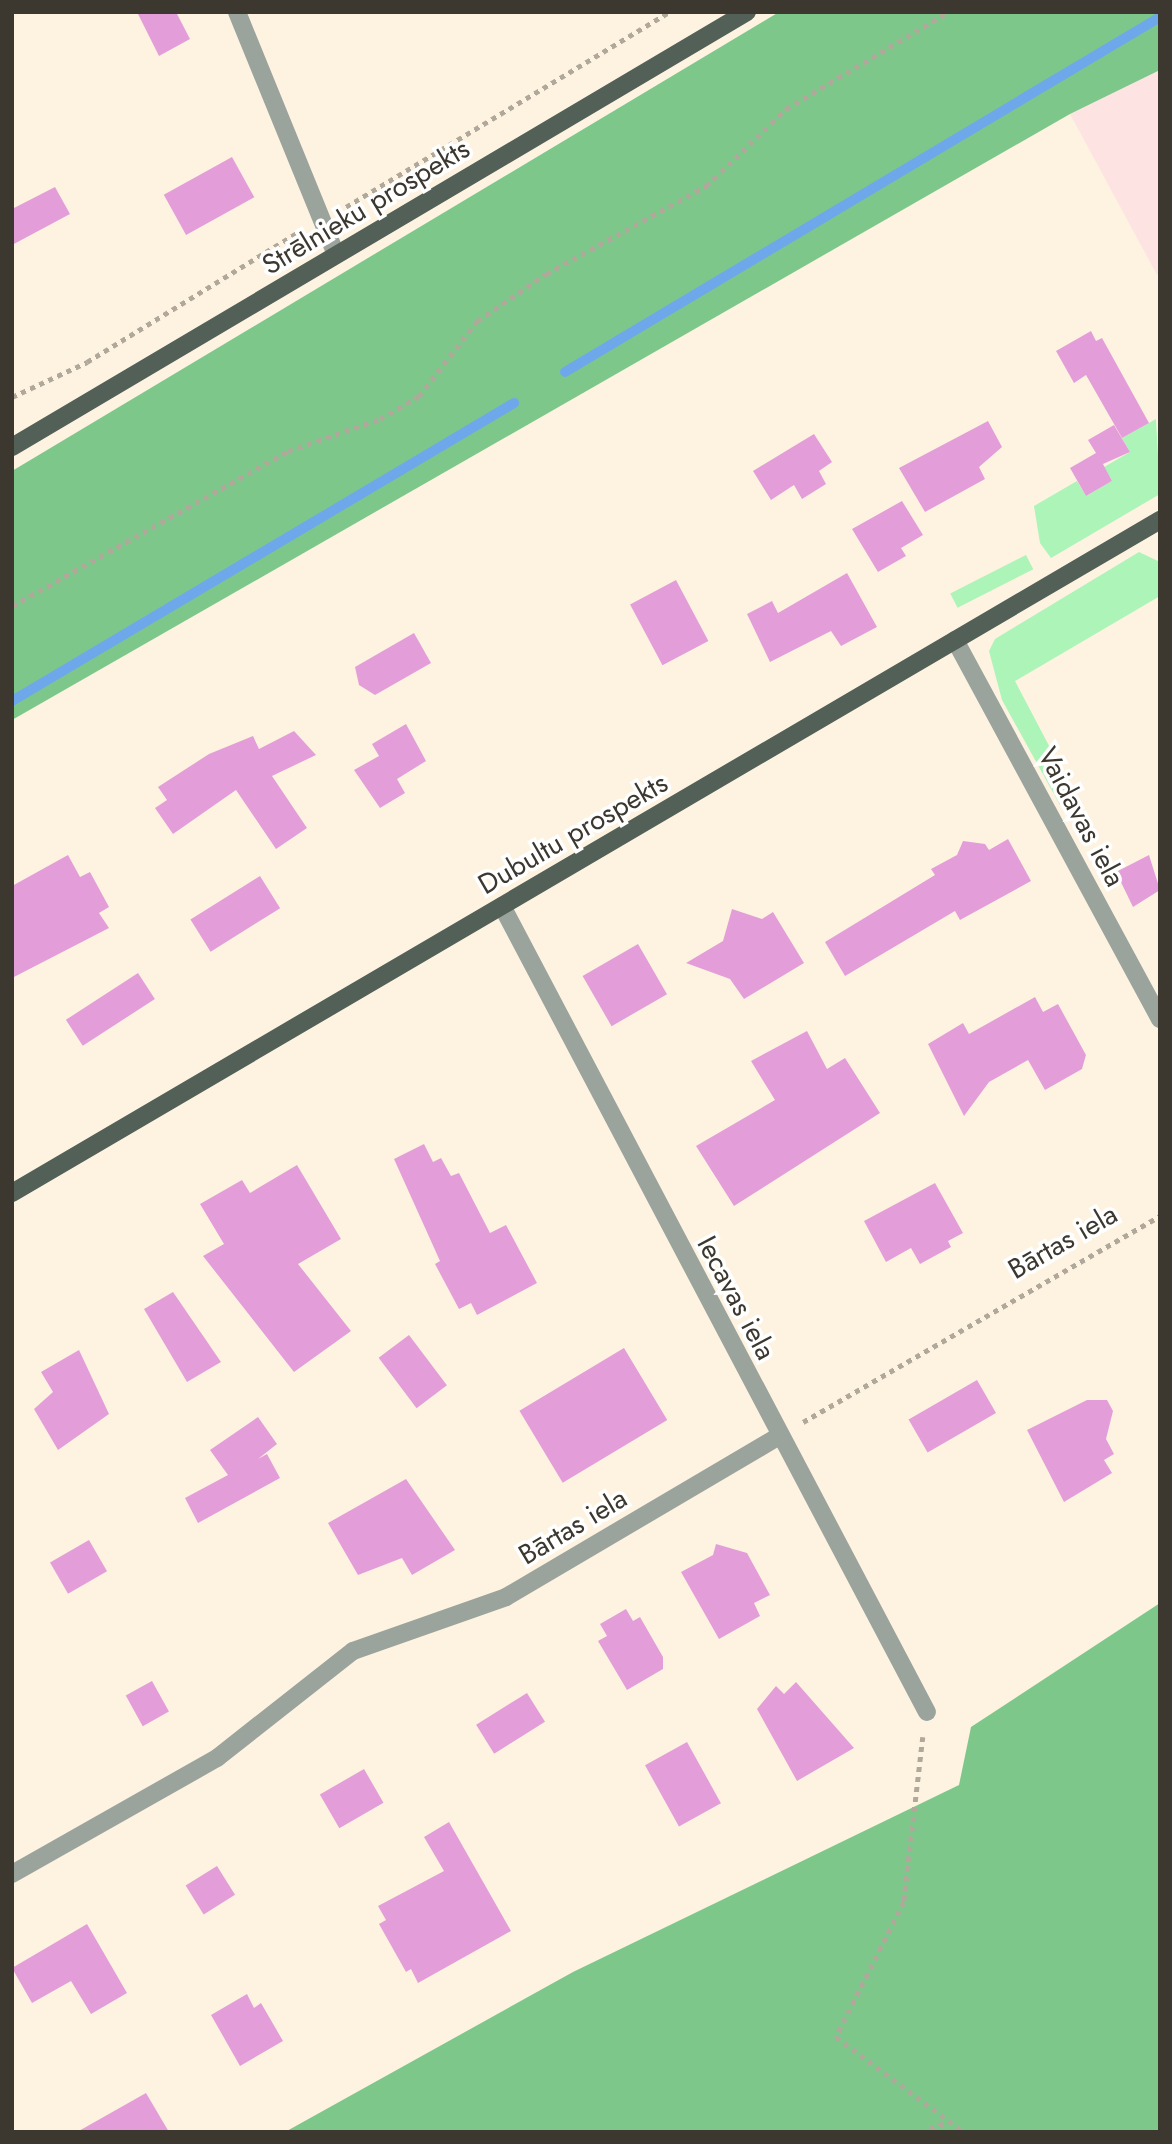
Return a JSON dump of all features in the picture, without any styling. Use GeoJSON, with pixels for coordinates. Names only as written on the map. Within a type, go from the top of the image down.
{"type":"FeatureCollection","features":[{"type":"Feature","properties":{"kind":"main road","name":"Strēlnieku prospekts"},"geometry":{"type":"LineString","coordinates":[[12,447],[747,12]]}},
{"type":"Feature","properties":{"kind":"main road","name":"Dubultu prospekts"},"geometry":{"type":"LineString","coordinates":[[12,1193],[1160,520]]}},
{"type":"Feature","properties":{"kind":"street"},"geometry":{"type":"LineString","coordinates":[[237,12],[336,255]]}},
{"type":"Feature","properties":{"kind":"street","name":"Vaidavas iela"},"geometry":{"type":"LineString","coordinates":[[955,640],[1160,1019]]}},
{"type":"Feature","properties":{"kind":"street","name":"Iecavas iela"},"geometry":{"type":"LineString","coordinates":[[502,906],[779,1436],[927,1712]]}},
{"type":"Feature","properties":{"kind":"street","name":"Bārtas iela"},"geometry":{"type":"LineString","coordinates":[[12,1874],[217,1758],[353,1651],[506,1597],[779,1436]]}},
{"type":"Feature","properties":{"kind":"path"},"geometry":{"type":"LineString","coordinates":[[12,606],[288,451],[380,419],[419,396],[477,321],[546,274],[705,186],[786,109],[948,12]]}},
{"type":"Feature","properties":{"kind":"path","name":"Bārtas iela"},"geometry":{"type":"LineString","coordinates":[[779,1436],[1160,1216]]}},
{"type":"Feature","properties":{"kind":"path"},"geometry":{"type":"LineString","coordinates":[[927,1712],[913,1790],[904,1902],[836,2037],[964,2132]]}},
{"type":"Feature","properties":{"kind":"path"},"geometry":{"type":"LineString","coordinates":[[920,2132],[948,2122]]}},
{"type":"Feature","properties":{"kind":"shaded area"},"geometry":{"type":"Polygon","coordinates":[[[1160,70],[1160,273],[1157,275],[1070,114],[1160,70]]]}},
{"type":"Feature","properties":{"kind":"green space"},"geometry":{"type":"Polygon","coordinates":[[[779,12],[1160,12],[1160,70],[1070,114],[12,720],[12,471],[779,12]]]}},
{"type":"Feature","properties":{"kind":"green space"},"geometry":{"type":"Polygon","coordinates":[[[1156,419],[1160,494],[1051,558],[1040,543],[1034,506],[1077,481],[1086,496],[1112,481],[1104,467],[1130,452],[1122,438],[1156,419]]]}},
{"type":"Feature","properties":{"kind":"green space"},"geometry":{"type":"Polygon","coordinates":[[[1139,552],[1160,562],[1160,596],[1015,681],[1077,799],[1060,805],[1002,700],[989,651],[995,639],[1139,552]]]}},
{"type":"Feature","properties":{"kind":"green space"},"geometry":{"type":"Polygon","coordinates":[[[1026,555],[1033,569],[958,608],[950,594],[1026,555]]]}},
{"type":"Feature","properties":{"kind":"green space"},"geometry":{"type":"Polygon","coordinates":[[[1160,1603],[1160,2132],[285,2132],[573,1972],[959,1785],[971,1727],[1160,1603]]]}},
{"type":"Feature","properties":{"kind":"building"},"geometry":{"type":"Polygon","coordinates":[[[137,12],[176,12],[190,39],[159,56],[137,12]]]}},
{"type":"Feature","properties":{"kind":"building"},"geometry":{"type":"Polygon","coordinates":[[[232,157],[254,197],[186,235],[164,195],[232,157]]]}},
{"type":"Feature","properties":{"kind":"building"},"geometry":{"type":"Polygon","coordinates":[[[55,187],[70,214],[12,245],[12,209],[55,187]]]}},
{"type":"Feature","properties":{"kind":"building"},"geometry":{"type":"Polygon","coordinates":[[[1091,331],[1096,341],[1102,338],[1149,423],[1122,438],[1086,375],[1074,383],[1056,351],[1091,331]]]}},
{"type":"Feature","properties":{"kind":"building"},"geometry":{"type":"Polygon","coordinates":[[[988,421],[1002,447],[979,467],[985,479],[925,512],[899,468],[988,421]]]}},
{"type":"Feature","properties":{"kind":"building"},"geometry":{"type":"Polygon","coordinates":[[[1114,425],[1130,452],[1103,464],[1112,481],[1086,496],[1070,468],[1096,453],[1088,440],[1114,425]]]}},
{"type":"Feature","properties":{"kind":"building"},"geometry":{"type":"Polygon","coordinates":[[[814,434],[832,462],[819,471],[826,484],[802,499],[794,485],[771,500],[753,471],[814,434]]]}},
{"type":"Feature","properties":{"kind":"building"},"geometry":{"type":"Polygon","coordinates":[[[902,501],[923,535],[901,548],[906,556],[878,572],[852,529],[902,501]]]}},
{"type":"Feature","properties":{"kind":"building"},"geometry":{"type":"Polygon","coordinates":[[[847,573],[877,627],[841,646],[831,631],[770,662],[747,614],[772,601],[778,613],[847,573]]]}},
{"type":"Feature","properties":{"kind":"building"},"geometry":{"type":"Polygon","coordinates":[[[676,580],[708,641],[662,665],[630,604],[676,580]]]}},
{"type":"Feature","properties":{"kind":"building"},"geometry":{"type":"Polygon","coordinates":[[[414,633],[431,663],[375,695],[359,685],[355,667],[414,633]]]}},
{"type":"Feature","properties":{"kind":"building"},"geometry":{"type":"Polygon","coordinates":[[[406,724],[426,761],[397,779],[405,793],[380,808],[354,770],[379,756],[372,744],[406,724]]]}},
{"type":"Feature","properties":{"kind":"building"},"geometry":{"type":"Polygon","coordinates":[[[294,731],[316,755],[272,776],[307,828],[276,849],[236,790],[173,834],[155,808],[167,800],[158,787],[209,754],[253,736],[259,749],[294,731]]]}},
{"type":"Feature","properties":{"kind":"building"},"geometry":{"type":"Polygon","coordinates":[[[1008,839],[1031,881],[960,920],[955,911],[845,976],[825,942],[935,875],[931,869],[957,855],[963,841],[985,844],[989,850],[1008,839]]]}},
{"type":"Feature","properties":{"kind":"building"},"geometry":{"type":"Polygon","coordinates":[[[68,855],[80,877],[90,872],[109,907],[99,913],[109,928],[12,978],[12,886],[68,855]]]}},
{"type":"Feature","properties":{"kind":"building"},"geometry":{"type":"Polygon","coordinates":[[[1149,855],[1160,890],[1133,907],[1116,872],[1149,855]]]}},
{"type":"Feature","properties":{"kind":"building"},"geometry":{"type":"Polygon","coordinates":[[[260,876],[280,908],[211,952],[190,919],[260,876]]]}},
{"type":"Feature","properties":{"kind":"building"},"geometry":{"type":"Polygon","coordinates":[[[732,909],[762,919],[773,912],[804,963],[744,999],[730,979],[686,963],[723,941],[732,909]]]}},
{"type":"Feature","properties":{"kind":"building"},"geometry":{"type":"Polygon","coordinates":[[[638,944],[667,994],[612,1026],[583,976],[638,944]]]}},
{"type":"Feature","properties":{"kind":"building"},"geometry":{"type":"Polygon","coordinates":[[[138,973],[155,999],[83,1046],[66,1020],[138,973]]]}},
{"type":"Feature","properties":{"kind":"building"},"geometry":{"type":"Polygon","coordinates":[[[1035,997],[1043,1012],[1058,1004],[1086,1055],[1082,1069],[1045,1090],[1028,1060],[989,1082],[964,1116],[928,1044],[963,1023],[969,1034],[1035,997]]]}},
{"type":"Feature","properties":{"kind":"building"},"geometry":{"type":"Polygon","coordinates":[[[807,1031],[827,1069],[845,1058],[880,1113],[734,1206],[696,1146],[775,1100],[751,1061],[807,1031]]]}},
{"type":"Feature","properties":{"kind":"building"},"geometry":{"type":"Polygon","coordinates":[[[424,1144],[433,1162],[441,1158],[451,1176],[459,1173],[490,1233],[506,1225],[537,1283],[477,1315],[471,1303],[459,1309],[435,1264],[440,1261],[394,1159],[424,1144]]]}},
{"type":"Feature","properties":{"kind":"building"},"geometry":{"type":"Polygon","coordinates":[[[297,1165],[341,1239],[298,1264],[351,1331],[294,1372],[203,1256],[224,1244],[200,1204],[242,1180],[250,1193],[297,1165]]]}},
{"type":"Feature","properties":{"kind":"building"},"geometry":{"type":"Polygon","coordinates":[[[935,1183],[963,1233],[948,1241],[951,1247],[920,1264],[911,1248],[886,1262],[864,1221],[935,1183]]]}},
{"type":"Feature","properties":{"kind":"building"},"geometry":{"type":"Polygon","coordinates":[[[173,1292],[221,1362],[187,1382],[144,1309],[173,1292]]]}},
{"type":"Feature","properties":{"kind":"building"},"geometry":{"type":"Polygon","coordinates":[[[409,1335],[447,1385],[417,1408],[379,1358],[409,1335]]]}},
{"type":"Feature","properties":{"kind":"building"},"geometry":{"type":"Polygon","coordinates":[[[624,1348],[667,1420],[563,1483],[519,1411],[624,1348]]]}},
{"type":"Feature","properties":{"kind":"building"},"geometry":{"type":"Polygon","coordinates":[[[79,1350],[109,1414],[58,1450],[34,1409],[53,1392],[41,1372],[79,1350]]]}},
{"type":"Feature","properties":{"kind":"building"},"geometry":{"type":"Polygon","coordinates":[[[977,1380],[996,1413],[928,1452],[909,1420],[977,1380]]]}},
{"type":"Feature","properties":{"kind":"building"},"geometry":{"type":"Polygon","coordinates":[[[1087,1400],[1107,1400],[1113,1411],[1106,1439],[1114,1454],[1104,1460],[1112,1473],[1064,1502],[1027,1430],[1087,1400]]]}},
{"type":"Feature","properties":{"kind":"building"},"geometry":{"type":"Polygon","coordinates":[[[258,1417],[277,1444],[258,1459],[267,1454],[280,1478],[198,1523],[185,1498],[228,1475],[210,1450],[258,1417]]]}},
{"type":"Feature","properties":{"kind":"building"},"geometry":{"type":"Polygon","coordinates":[[[406,1479],[455,1550],[412,1575],[402,1558],[358,1575],[328,1523],[406,1479]]]}},
{"type":"Feature","properties":{"kind":"building"},"geometry":{"type":"Polygon","coordinates":[[[89,1540],[107,1571],[68,1594],[50,1562],[89,1540]]]}},
{"type":"Feature","properties":{"kind":"building"},"geometry":{"type":"Polygon","coordinates":[[[716,1544],[747,1553],[770,1595],[754,1603],[760,1616],[719,1639],[681,1572],[713,1555],[716,1544]]]}},
{"type":"Feature","properties":{"kind":"building"},"geometry":{"type":"Polygon","coordinates":[[[626,1609],[633,1621],[640,1617],[663,1657],[663,1669],[627,1690],[598,1641],[607,1636],[600,1624],[626,1609]]]}},
{"type":"Feature","properties":{"kind":"building"},"geometry":{"type":"Polygon","coordinates":[[[152,1681],[169,1712],[143,1726],[126,1696],[152,1681]]]}},
{"type":"Feature","properties":{"kind":"building"},"geometry":{"type":"Polygon","coordinates":[[[796,1682],[854,1748],[797,1781],[757,1709],[776,1686],[784,1694],[796,1682]]]}},
{"type":"Feature","properties":{"kind":"building"},"geometry":{"type":"Polygon","coordinates":[[[527,1693],[545,1722],[494,1754],[476,1725],[527,1693]]]}},
{"type":"Feature","properties":{"kind":"building"},"geometry":{"type":"Polygon","coordinates":[[[687,1742],[721,1803],[679,1826],[645,1765],[687,1742]]]}},
{"type":"Feature","properties":{"kind":"building"},"geometry":{"type":"Polygon","coordinates":[[[364,1769],[384,1803],[339,1828],[320,1794],[364,1769]]]}},
{"type":"Feature","properties":{"kind":"building"},"geometry":{"type":"Polygon","coordinates":[[[449,1822],[511,1931],[418,1983],[411,1969],[406,1972],[379,1924],[386,1920],[378,1906],[444,1871],[424,1837],[449,1822]]]}},
{"type":"Feature","properties":{"kind":"building"},"geometry":{"type":"Polygon","coordinates":[[[217,1866],[235,1895],[204,1914],[186,1886],[217,1866]]]}},
{"type":"Feature","properties":{"kind":"building"},"geometry":{"type":"Polygon","coordinates":[[[87,1924],[127,1993],[91,2014],[71,1981],[32,2003],[12,1968],[87,1924]]]}},
{"type":"Feature","properties":{"kind":"building"},"geometry":{"type":"Polygon","coordinates":[[[247,1994],[254,2008],[261,2003],[283,2041],[240,2066],[211,2015],[247,1994]]]}},
{"type":"Feature","properties":{"kind":"building"},"geometry":{"type":"Polygon","coordinates":[[[146,2093],[169,2132],[77,2132],[146,2093]]]}},
{"type":"Feature","properties":{"kind":"waterway"},"geometry":{"type":"LineString","coordinates":[[565,372],[1160,17]]}},
{"type":"Feature","properties":{"kind":"waterway"},"geometry":{"type":"LineString","coordinates":[[12,701],[514,403]]}}]}
